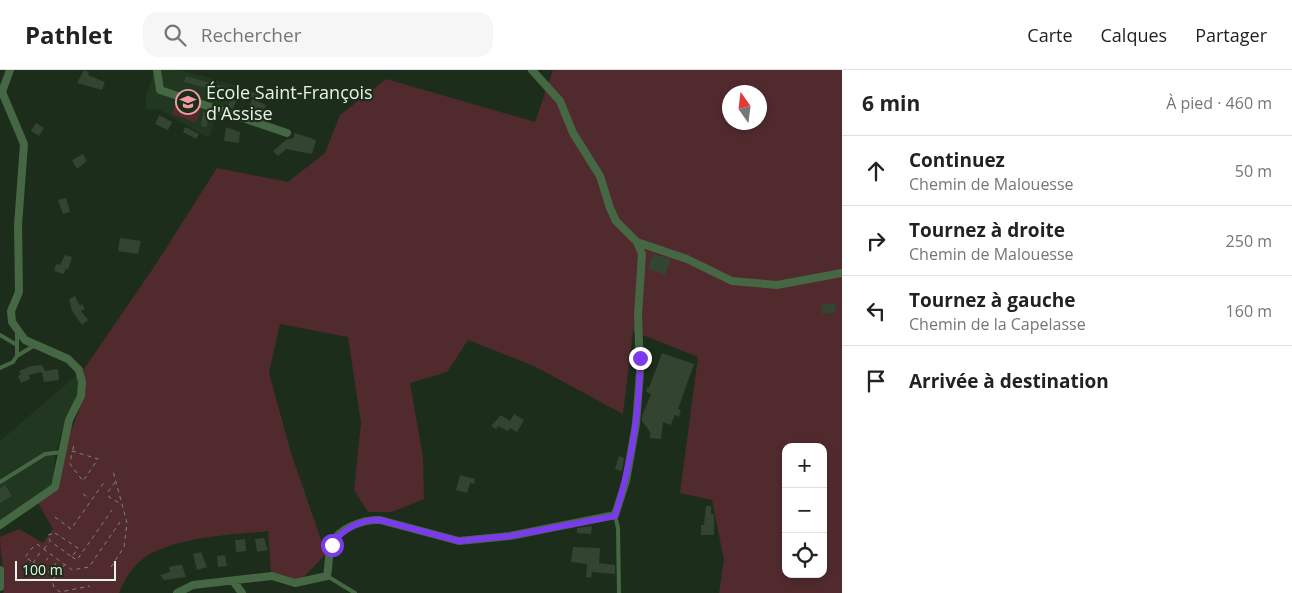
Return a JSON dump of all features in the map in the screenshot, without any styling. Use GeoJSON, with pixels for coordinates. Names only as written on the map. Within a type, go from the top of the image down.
{"type":"FeatureCollection","features":[{"type":"Feature","properties":{"kind":"street"},"geometry":{"type":"LineString","coordinates":[[0,525],[55,487],[70,420],[81,396],[82,382],[79,370],[68,359],[35,346],[17,332],[11,311],[19,292],[18,225],[24,144],[2,92],[10,70]]}},
{"type":"Feature","properties":{"kind":"street"},"geometry":{"type":"LineString","coordinates":[[157,70],[160,90],[286,134]]}},
{"type":"Feature","properties":{"kind":"street"},"geometry":{"type":"LineString","coordinates":[[177,593],[193,585],[234,580],[272,576],[295,583],[327,576],[332,545],[337,536],[370,520],[380,520],[459,541],[510,536],[615,516],[626,480],[636,424],[640,372],[639,294],[643,264],[641,246],[616,221],[600,176],[573,133],[560,101],[532,70]]}},
{"type":"Feature","properties":{"kind":"street"},"geometry":{"type":"LineString","coordinates":[[637,242],[687,260],[732,281],[776,285],[842,273]]}},
{"type":"Feature","properties":{"kind":"street"},"geometry":{"type":"LineString","coordinates":[[0,570],[0,587]]}},
{"type":"Feature","properties":{"kind":"street"},"geometry":{"type":"LineString","coordinates":[[234,580],[242,593]]}},
{"type":"Feature","properties":{"kind":"lane"},"geometry":{"type":"LineString","coordinates":[[17,332],[17,356]]}},
{"type":"Feature","properties":{"kind":"lane"},"geometry":{"type":"LineString","coordinates":[[0,335],[17,344]]}},
{"type":"Feature","properties":{"kind":"lane"},"geometry":{"type":"LineString","coordinates":[[0,368],[13,362],[17,356],[35,346]]}},
{"type":"Feature","properties":{"kind":"lane"},"geometry":{"type":"LineString","coordinates":[[0,482],[45,454],[62,452]]}},
{"type":"Feature","properties":{"kind":"lane"},"geometry":{"type":"LineString","coordinates":[[615,516],[618,528],[620,593]]}},
{"type":"Feature","properties":{"kind":"lane"},"geometry":{"type":"LineString","coordinates":[[327,576],[355,593]]}},
{"type":"Feature","properties":{"kind":"path"},"geometry":{"type":"LineString","coordinates":[[72,451],[98,459],[83,481],[70,464],[72,451],[74,443]]}},
{"type":"Feature","properties":{"kind":"path"},"geometry":{"type":"LineString","coordinates":[[111,567],[124,547],[127,523],[113,470]]}},
{"type":"Feature","properties":{"kind":"path"},"geometry":{"type":"LineString","coordinates":[[55,517],[70,529],[90,499],[105,481]]}},
{"type":"Feature","properties":{"kind":"path"},"geometry":{"type":"LineString","coordinates":[[116,481],[108,492],[109,497],[122,505]]}},
{"type":"Feature","properties":{"kind":"path"},"geometry":{"type":"LineString","coordinates":[[84,494],[90,499]]}},
{"type":"Feature","properties":{"kind":"path"},"geometry":{"type":"LineString","coordinates":[[72,557],[78,548],[55,533],[48,535],[50,541],[72,557],[77,560],[112,510]]}},
{"type":"Feature","properties":{"kind":"path"},"geometry":{"type":"LineString","coordinates":[[37,544],[72,570],[89,567],[120,522]]}},
{"type":"Feature","properties":{"kind":"path"},"geometry":{"type":"LineString","coordinates":[[44,549],[50,541]]}},
{"type":"Feature","properties":{"kind":"path"},"geometry":{"type":"LineString","coordinates":[[33,547],[25,558],[55,577]]}},
{"type":"Feature","properties":{"kind":"path"},"geometry":{"type":"LineString","coordinates":[[33,563],[41,551]]}},
{"type":"Feature","properties":{"kind":"path"},"geometry":{"type":"LineString","coordinates":[[42,568],[48,558]]}},
{"type":"Feature","properties":{"kind":"path"},"geometry":{"type":"LineString","coordinates":[[49,573],[56,563]]}},
{"type":"Feature","properties":{"kind":"path"},"geometry":{"type":"LineString","coordinates":[[65,564],[52,582],[54,587],[60,592],[90,586]]}},
{"type":"Feature","properties":{"kind":"shaded area","name":"École Saint-François d'Assise"},"geometry":{"type":"Polygon","coordinates":[[[155,70],[180,70],[236,85],[224,114],[217,112],[209,138],[160,110],[146,109],[146,95],[155,70]]]}},
{"type":"Feature","properties":{"kind":"shaded area"},"geometry":{"type":"Polygon","coordinates":[[[553,70],[842,70],[842,593],[719,593],[724,560],[712,500],[680,493],[698,357],[633,331],[623,414],[534,366],[468,340],[447,372],[410,383],[423,458],[424,499],[392,512],[368,512],[354,490],[361,423],[348,337],[280,324],[269,373],[291,453],[326,554],[300,581],[271,572],[268,531],[208,537],[164,548],[145,557],[135,566],[127,576],[119,593],[3,593],[4,578],[0,537],[19,529],[43,543],[53,529],[38,503],[57,490],[69,436],[82,403],[84,369],[156,264],[217,168],[288,182],[325,153],[340,115],[386,79],[535,122],[553,70]]]}},
{"type":"Feature","properties":{"kind":"shaded area"},"geometry":{"type":"Polygon","coordinates":[[[177,100],[201,108],[196,123],[172,114],[177,100]]]}},
{"type":"Feature","properties":{"kind":"shaded area"},"geometry":{"type":"Polygon","coordinates":[[[78,374],[78,393],[55,453],[54,477],[50,488],[0,521],[0,441],[78,374]]]}},
{"type":"Feature","properties":{"kind":"building"},"geometry":{"type":"Polygon","coordinates":[[[84,70],[89,72],[88,75],[105,82],[102,90],[77,83],[84,70]]]}},
{"type":"Feature","properties":{"kind":"building"},"geometry":{"type":"Polygon","coordinates":[[[186,76],[240,91],[233,109],[227,107],[232,95],[184,82],[186,76]]]}},
{"type":"Feature","properties":{"kind":"building"},"geometry":{"type":"Polygon","coordinates":[[[242,88],[258,94],[257,99],[240,93],[242,88]]]}},
{"type":"Feature","properties":{"kind":"building"},"geometry":{"type":"Polygon","coordinates":[[[252,99],[266,105],[261,116],[248,110],[252,99]]]}},
{"type":"Feature","properties":{"kind":"building"},"geometry":{"type":"Polygon","coordinates":[[[203,112],[210,114],[206,127],[201,126],[203,112]]]}},
{"type":"Feature","properties":{"kind":"building"},"geometry":{"type":"Polygon","coordinates":[[[159,115],[172,122],[168,130],[155,124],[159,115]]]}},
{"type":"Feature","properties":{"kind":"building"},"geometry":{"type":"Polygon","coordinates":[[[36,123],[44,128],[39,136],[31,131],[36,123]]]}},
{"type":"Feature","properties":{"kind":"building"},"geometry":{"type":"Polygon","coordinates":[[[185,127],[199,134],[196,139],[183,132],[185,127]]]}},
{"type":"Feature","properties":{"kind":"building"},"geometry":{"type":"Polygon","coordinates":[[[226,127],[240,132],[239,143],[224,141],[226,127]]]}},
{"type":"Feature","properties":{"kind":"building"},"geometry":{"type":"Polygon","coordinates":[[[295,133],[316,140],[312,154],[286,149],[278,156],[273,151],[286,140],[293,138],[295,133]]]}},
{"type":"Feature","properties":{"kind":"building"},"geometry":{"type":"Polygon","coordinates":[[[83,154],[87,161],[77,169],[72,160],[83,154]]]}},
{"type":"Feature","properties":{"kind":"building"},"geometry":{"type":"Polygon","coordinates":[[[66,198],[70,212],[63,214],[58,200],[66,198]]]}},
{"type":"Feature","properties":{"kind":"building"},"geometry":{"type":"Polygon","coordinates":[[[120,238],[141,241],[138,254],[118,251],[120,238]]]}},
{"type":"Feature","properties":{"kind":"building"},"geometry":{"type":"Polygon","coordinates":[[[653,254],[671,259],[665,275],[648,269],[653,254]]]}},
{"type":"Feature","properties":{"kind":"building"},"geometry":{"type":"Polygon","coordinates":[[[65,255],[72,257],[68,270],[66,268],[64,274],[54,271],[56,264],[60,265],[65,255]]]}},
{"type":"Feature","properties":{"kind":"building"},"geometry":{"type":"Polygon","coordinates":[[[75,296],[80,306],[82,304],[85,309],[81,311],[88,320],[82,325],[72,311],[69,299],[75,296]]]}},
{"type":"Feature","properties":{"kind":"building"},"geometry":{"type":"Polygon","coordinates":[[[835,303],[836,312],[822,314],[821,305],[835,303]]]}},
{"type":"Feature","properties":{"kind":"building"},"geometry":{"type":"Polygon","coordinates":[[[662,353],[694,364],[678,409],[681,410],[679,417],[675,415],[671,425],[663,422],[661,439],[650,438],[650,432],[642,421],[642,416],[651,394],[646,392],[647,387],[649,388],[662,353]]]}},
{"type":"Feature","properties":{"kind":"building"},"geometry":{"type":"Polygon","coordinates":[[[42,365],[45,371],[58,369],[59,380],[44,382],[42,372],[29,375],[30,379],[21,383],[18,376],[21,374],[19,371],[31,366],[42,365]]]}},
{"type":"Feature","properties":{"kind":"building"},"geometry":{"type":"Polygon","coordinates":[[[514,414],[524,420],[517,432],[510,428],[508,431],[498,426],[496,429],[491,426],[501,415],[510,421],[514,414]]]}},
{"type":"Feature","properties":{"kind":"building"},"geometry":{"type":"Polygon","coordinates":[[[619,456],[624,458],[622,471],[615,469],[619,456]]]}},
{"type":"Feature","properties":{"kind":"building"},"geometry":{"type":"Polygon","coordinates":[[[460,475],[475,479],[474,484],[470,483],[467,493],[456,490],[460,475]]]}},
{"type":"Feature","properties":{"kind":"building"},"geometry":{"type":"Polygon","coordinates":[[[5,485],[12,496],[0,503],[0,488],[5,485]]]}},
{"type":"Feature","properties":{"kind":"building"},"geometry":{"type":"Polygon","coordinates":[[[706,506],[711,506],[711,514],[714,514],[714,535],[701,535],[701,525],[704,525],[706,506]]]}},
{"type":"Feature","properties":{"kind":"building"},"geometry":{"type":"Polygon","coordinates":[[[592,526],[591,534],[577,533],[577,528],[592,526]]]}},
{"type":"Feature","properties":{"kind":"building"},"geometry":{"type":"Polygon","coordinates":[[[264,538],[268,550],[257,552],[255,539],[264,538]]]}},
{"type":"Feature","properties":{"kind":"building"},"geometry":{"type":"Polygon","coordinates":[[[245,539],[246,551],[236,552],[235,540],[245,539]]]}},
{"type":"Feature","properties":{"kind":"building"},"geometry":{"type":"Polygon","coordinates":[[[573,547],[600,548],[599,563],[615,565],[615,574],[592,572],[591,578],[586,577],[587,564],[571,562],[573,547]]]}},
{"type":"Feature","properties":{"kind":"building"},"geometry":{"type":"Polygon","coordinates":[[[201,552],[207,567],[197,570],[193,554],[201,552]]]}},
{"type":"Feature","properties":{"kind":"building"},"geometry":{"type":"Polygon","coordinates":[[[225,555],[227,566],[218,567],[217,556],[225,555]]]}},
{"type":"Feature","properties":{"kind":"building"},"geometry":{"type":"Polygon","coordinates":[[[182,565],[186,577],[164,580],[160,575],[170,572],[169,567],[182,565]]]}},
{"type":"Feature","properties":{"kind":"place","name":"École Saint-François d'Assise"},"geometry":{"type":"Point","coordinates":[188,102]}},
{"type":"Feature","properties":{"kind":"route"},"geometry":{"type":"LineString","coordinates":[[332,545],[337,536],[346,530],[370,520],[380,520],[449,540],[459,541],[510,536],[615,516],[626,480],[636,424],[640,358]]}}]}
